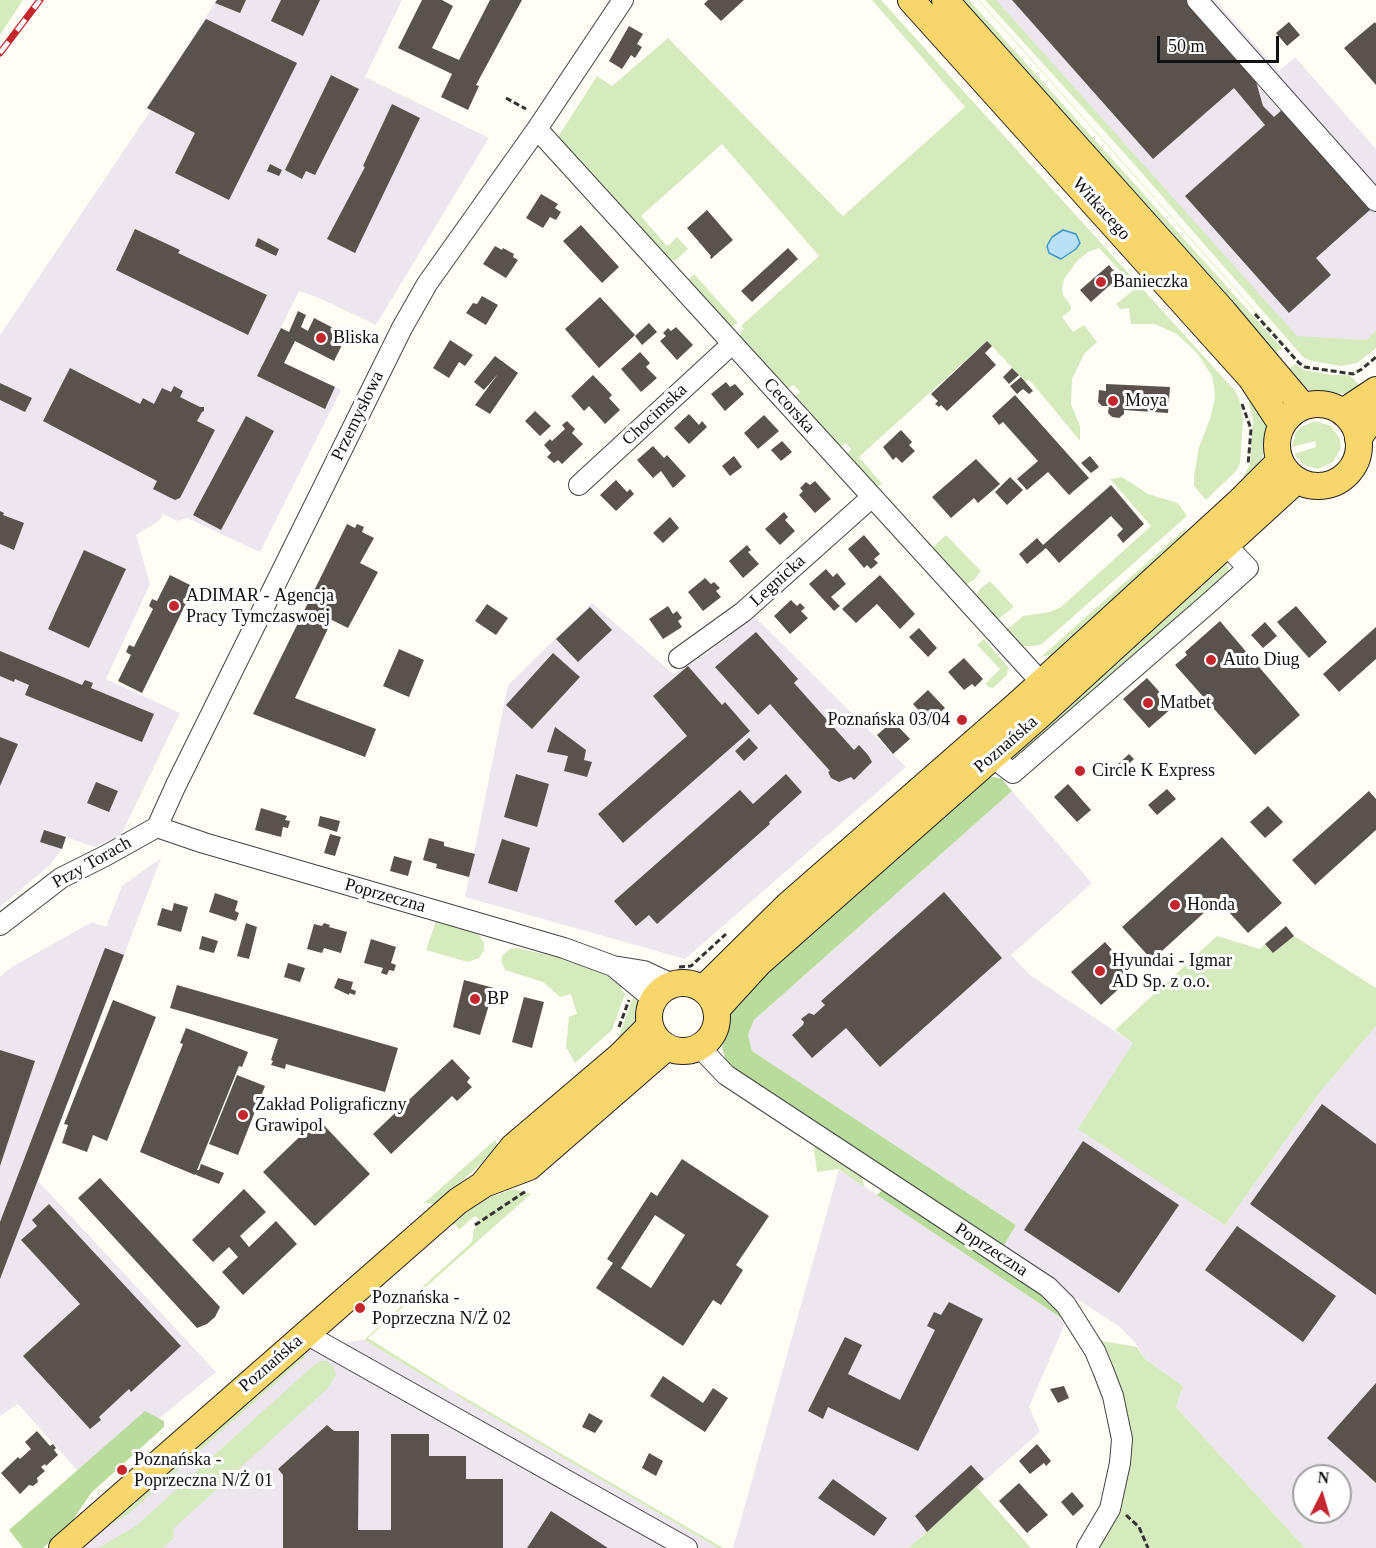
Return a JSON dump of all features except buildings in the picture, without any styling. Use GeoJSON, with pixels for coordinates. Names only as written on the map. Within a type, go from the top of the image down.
{"type":"FeatureCollection","features":[{"type":"Feature","properties":{"kind":"main road","name":"Witkacego"},"geometry":{"type":"LineString","coordinates":[[911,0],[1251,378],[1282,425]]}},
{"type":"Feature","properties":{"kind":"main road","name":"Witkacego"},"geometry":{"type":"LineString","coordinates":[[945,0],[1304,406]]}},
{"type":"Feature","properties":{"kind":"main road"},"geometry":{"type":"LineString","coordinates":[[1343,412],[1376,390]]}},
{"type":"Feature","properties":{"kind":"main road"},"geometry":{"type":"LineString","coordinates":[[1317,404],[1331,406],[1343,412],[1355,429],[1358,439],[1357,457],[1353,465],[1335,481],[1323,485],[1310,485],[1297,480],[1287,472],[1280,461],[1277,449],[1282,425],[1291,414],[1304,406],[1317,404]]}},
{"type":"Feature","properties":{"kind":"main road"},"geometry":{"type":"LineString","coordinates":[[1358,439],[1376,413]]}},
{"type":"Feature","properties":{"kind":"main road","name":"Poznańska"},"geometry":{"type":"LineString","coordinates":[[710,999],[788,905],[1041,682],[1241,500],[1280,461]]}},
{"type":"Feature","properties":{"kind":"main road","name":"Poznańska"},"geometry":{"type":"LineString","coordinates":[[710,999],[759,963],[992,757],[1297,480]]}},
{"type":"Feature","properties":{"kind":"main road"},"geometry":{"type":"LineString","coordinates":[[682,982],[693,984],[710,999],[717,1020],[715,1030],[702,1046],[690,1051],[678,1051],[666,1048],[655,1039],[649,1027],[649,1008],[658,985],[682,982]]}},
{"type":"Feature","properties":{"kind":"main road","name":"Poznańska"},"geometry":{"type":"LineString","coordinates":[[483,1184],[513,1147],[620,1056],[649,1027]]}},
{"type":"Feature","properties":{"kind":"main road","name":"Poznańska"},"geometry":{"type":"LineString","coordinates":[[62,1548],[458,1201],[483,1184],[529,1167],[666,1048]]}},
{"type":"Feature","properties":{"kind":"street","name":"Przemysłowa"},"geometry":{"type":"LineString","coordinates":[[157,827],[402,328],[427,284],[537,129],[623,0]]}},
{"type":"Feature","properties":{"kind":"street"},"geometry":{"type":"LineString","coordinates":[[1197,0],[1376,201]]}},
{"type":"Feature","properties":{"kind":"street","name":"Cecorska"},"geometry":{"type":"LineString","coordinates":[[537,129],[1041,682]]}},
{"type":"Feature","properties":{"kind":"street","name":"Chocimska"},"geometry":{"type":"LineString","coordinates":[[579,485],[732,344]]}},
{"type":"Feature","properties":{"kind":"street","name":"Legnicka"},"geometry":{"type":"LineString","coordinates":[[679,658],[743,612],[872,497]]}},
{"type":"Feature","properties":{"kind":"street","name":"Przy Torach"},"geometry":{"type":"LineString","coordinates":[[0,925],[61,878],[157,827]]}},
{"type":"Feature","properties":{"kind":"street","name":"Poprzeczna"},"geometry":{"type":"LineString","coordinates":[[157,827],[204,843],[564,948],[613,966],[644,971],[658,985]]}},
{"type":"Feature","properties":{"kind":"street","name":"Poprzeczna"},"geometry":{"type":"LineString","coordinates":[[702,1046],[705,1053],[726,1075],[1048,1287],[1066,1305],[1095,1351],[1113,1396],[1122,1439],[1120,1463],[1110,1509],[1088,1548]]}},
{"type":"Feature","properties":{"kind":"street"},"geometry":{"type":"LineString","coordinates":[[306,1334],[687,1548]]}},
{"type":"Feature","properties":{"kind":"path"},"geometry":{"type":"LineString","coordinates":[[506,98],[526,109]]}},
{"type":"Feature","properties":{"kind":"path"},"geometry":{"type":"LineString","coordinates":[[1248,307],[1305,367],[1353,374],[1376,357]]}},
{"type":"Feature","properties":{"kind":"path"},"geometry":{"type":"LineString","coordinates":[[1244,472],[1248,465],[1251,429],[1245,414]]}},
{"type":"Feature","properties":{"kind":"path"},"geometry":{"type":"LineString","coordinates":[[617,1033],[658,985],[689,967],[727,934]]}},
{"type":"Feature","properties":{"kind":"path"},"geometry":{"type":"LineString","coordinates":[[475,1225],[526,1191]]}},
{"type":"Feature","properties":{"kind":"path"},"geometry":{"type":"LineString","coordinates":[[1110,1509],[1134,1521],[1143,1533],[1148,1548]]}},
{"type":"Feature","properties":{"kind":"shaded area"},"geometry":{"type":"Polygon","coordinates":[[[217,0],[402,0],[365,77],[489,138],[376,325],[299,291],[269,352],[284,363],[341,390],[260,552],[187,518],[177,521],[163,514],[159,521],[136,535],[150,584],[106,679],[180,713],[121,835],[94,847],[66,837],[62,849],[50,865],[0,907],[0,335],[151,110],[147,108],[217,0]]]}},
{"type":"Feature","properties":{"kind":"shaded area"},"geometry":{"type":"Polygon","coordinates":[[[994,0],[1215,0],[1279,71],[1295,57],[1376,149],[1376,331],[1366,340],[1297,337],[994,0]]]}},
{"type":"Feature","properties":{"kind":"shaded area"},"geometry":{"type":"Polygon","coordinates":[[[592,603],[673,674],[703,656],[755,617],[906,767],[685,959],[465,897],[508,685],[592,603]]]}},
{"type":"Feature","properties":{"kind":"shaded area"},"geometry":{"type":"Polygon","coordinates":[[[1012,791],[1092,883],[1011,955],[1031,976],[1133,1043],[1195,1206],[1225,1225],[1320,1092],[1376,1026],[1376,1548],[1305,1548],[1176,1407],[1183,1386],[1144,1358],[1136,1344],[1120,1327],[1001,1250],[1016,1225],[752,1051],[748,1035],[754,1020],[1012,791]]]}},
{"type":"Feature","properties":{"kind":"shaded area"},"geometry":{"type":"Polygon","coordinates":[[[161,858],[38,1181],[216,1372],[85,1479],[18,1404],[0,1416],[0,977],[10,968],[92,922],[106,927],[122,886],[161,858]]]}},
{"type":"Feature","properties":{"kind":"shaded area"},"geometry":{"type":"Polygon","coordinates":[[[839,1169],[1066,1321],[1029,1407],[1040,1432],[908,1548],[733,1548],[839,1169]]]}},
{"type":"Feature","properties":{"kind":"shaded area"},"geometry":{"type":"Polygon","coordinates":[[[364,1340],[718,1548],[81,1548],[199,1440],[313,1346],[364,1340]]]}},
{"type":"Feature","properties":{"kind":"green space"},"geometry":{"type":"Polygon","coordinates":[[[0,0],[23,0],[0,35],[0,0]]]}},
{"type":"Feature","properties":{"kind":"green space"},"geometry":{"type":"Polygon","coordinates":[[[872,0],[881,0],[1236,392],[1243,419],[1240,463],[1237,470],[1206,500],[1194,486],[1194,476],[1199,447],[1214,403],[1212,376],[1198,354],[1177,334],[1155,324],[1131,324],[1129,308],[1120,309],[1116,304],[1136,288],[1099,248],[1088,252],[1078,260],[1064,279],[1062,288],[1063,295],[1071,306],[1070,311],[1062,317],[1073,332],[1084,325],[1097,342],[1084,354],[1072,379],[1071,404],[1080,426],[1080,441],[1029,379],[1026,382],[987,341],[859,457],[882,484],[875,488],[846,455],[851,449],[846,443],[838,448],[794,398],[800,392],[794,385],[785,390],[738,337],[744,329],[741,326],[819,256],[722,144],[641,216],[666,245],[677,237],[688,249],[676,260],[669,261],[558,137],[597,76],[612,86],[668,38],[843,216],[965,107],[872,0]]]}},
{"type":"Feature","properties":{"kind":"green space"},"geometry":{"type":"Polygon","coordinates":[[[958,0],[969,0],[1282,348],[1275,354],[958,0]]]}},
{"type":"Feature","properties":{"kind":"green space"},"geometry":{"type":"Polygon","coordinates":[[[979,0],[1291,351],[1290,351],[979,0]]]}},
{"type":"Feature","properties":{"kind":"green space"},"geometry":{"type":"Polygon","coordinates":[[[985,0],[996,0],[1297,336],[1366,340],[1376,331],[1376,348],[1357,363],[1341,366],[1304,358],[1126,155],[985,0]]]}},
{"type":"Feature","properties":{"kind":"green space"},"geometry":{"type":"Polygon","coordinates":[[[694,274],[738,323],[729,327],[687,281],[694,274]]]}},
{"type":"Feature","properties":{"kind":"green space"},"geometry":{"type":"Polygon","coordinates":[[[1295,364],[1304,370],[1332,375],[1349,375],[1361,386],[1346,394],[1309,390],[1287,370],[1295,364]]]}},
{"type":"Feature","properties":{"kind":"green space"},"geometry":{"type":"Polygon","coordinates":[[[1250,398],[1266,423],[1263,455],[1259,464],[1239,486],[1250,464],[1253,420],[1250,398]]]}},
{"type":"Feature","properties":{"kind":"green space"},"geometry":{"type":"Polygon","coordinates":[[[1315,421],[1331,426],[1340,439],[1341,448],[1333,462],[1318,469],[1304,465],[1294,454],[1316,447],[1315,441],[1292,447],[1296,432],[1301,427],[1315,421]]]}},
{"type":"Feature","properties":{"kind":"green space"},"geometry":{"type":"Polygon","coordinates":[[[1122,477],[1148,494],[1178,503],[1187,516],[1042,644],[1023,646],[1020,649],[1007,634],[1008,629],[1023,616],[1050,612],[1061,607],[1151,526],[1110,479],[1122,477]]]}},
{"type":"Feature","properties":{"kind":"green space"},"geometry":{"type":"Polygon","coordinates":[[[1187,527],[1184,536],[1059,652],[1051,656],[1042,656],[1187,527]]]}},
{"type":"Feature","properties":{"kind":"green space"},"geometry":{"type":"Polygon","coordinates":[[[946,535],[981,571],[966,585],[962,585],[933,551],[934,546],[946,535]]]}},
{"type":"Feature","properties":{"kind":"green space"},"geometry":{"type":"Polygon","coordinates":[[[1221,564],[1227,565],[1230,573],[1015,759],[1012,755],[1221,564]]]}},
{"type":"Feature","properties":{"kind":"green space"},"geometry":{"type":"Polygon","coordinates":[[[990,581],[1014,607],[993,620],[974,598],[990,581]]]}},
{"type":"Feature","properties":{"kind":"green space"},"geometry":{"type":"Polygon","coordinates":[[[984,639],[1008,667],[1007,675],[993,688],[988,687],[986,683],[1000,669],[977,645],[984,639]]]}},
{"type":"Feature","properties":{"kind":"green space"},"geometry":{"type":"Polygon","coordinates":[[[1001,778],[1012,791],[754,1020],[748,1035],[752,1051],[1016,1225],[1001,1250],[733,1072],[722,1048],[729,1029],[732,1008],[741,995],[980,779],[1001,778]]]}},
{"type":"Feature","properties":{"kind":"green space"},"geometry":{"type":"Polygon","coordinates":[[[436,921],[480,936],[484,943],[484,950],[479,958],[468,962],[426,950],[436,921]]]}},
{"type":"Feature","properties":{"kind":"green space"},"geometry":{"type":"Polygon","coordinates":[[[1217,936],[1260,949],[1265,944],[1273,953],[1294,936],[1376,988],[1376,1026],[1320,1092],[1225,1225],[1078,1129],[1133,1043],[1115,1030],[1217,936]]]}},
{"type":"Feature","properties":{"kind":"green space"},"geometry":{"type":"Polygon","coordinates":[[[517,948],[584,963],[623,985],[621,989],[625,994],[612,1030],[575,1063],[566,1047],[569,1017],[577,1014],[571,994],[560,997],[543,982],[505,970],[501,961],[502,956],[510,949],[517,948]]]}},
{"type":"Feature","properties":{"kind":"green space"},"geometry":{"type":"Polygon","coordinates":[[[634,995],[639,1006],[637,1022],[616,1044],[634,995]]]}},
{"type":"Feature","properties":{"kind":"green space"},"geometry":{"type":"Polygon","coordinates":[[[495,1140],[499,1148],[438,1202],[424,1203],[495,1140]]]}},
{"type":"Feature","properties":{"kind":"green space"},"geometry":{"type":"Polygon","coordinates":[[[815,1143],[862,1173],[864,1187],[839,1169],[817,1172],[815,1143]]]}},
{"type":"Feature","properties":{"kind":"green space"},"geometry":{"type":"Polygon","coordinates":[[[886,1186],[1053,1297],[1066,1321],[877,1195],[886,1186]]]}},
{"type":"Feature","properties":{"kind":"green space"},"geometry":{"type":"Polygon","coordinates":[[[515,1189],[531,1194],[368,1338],[448,1388],[447,1390],[364,1340],[472,1242],[474,1229],[481,1221],[475,1216],[459,1230],[452,1221],[478,1201],[515,1189]]]}},
{"type":"Feature","properties":{"kind":"green space"},"geometry":{"type":"Polygon","coordinates":[[[1102,1341],[1137,1347],[1144,1358],[1183,1386],[1176,1407],[1305,1548],[1100,1548],[1119,1504],[1123,1401],[1102,1341]]]}},
{"type":"Feature","properties":{"kind":"green space"},"geometry":{"type":"Polygon","coordinates":[[[303,1351],[305,1357],[127,1515],[103,1529],[303,1351]]]}},
{"type":"Feature","properties":{"kind":"green space"},"geometry":{"type":"Polygon","coordinates":[[[327,1361],[334,1367],[336,1375],[327,1389],[173,1529],[174,1538],[163,1548],[98,1548],[136,1526],[314,1365],[327,1361]]]}},
{"type":"Feature","properties":{"kind":"green space"},"geometry":{"type":"Polygon","coordinates":[[[457,1393],[723,1548],[718,1548],[456,1395],[457,1393]]]}},
{"type":"Feature","properties":{"kind":"green space"},"geometry":{"type":"Polygon","coordinates":[[[145,1411],[164,1421],[164,1427],[91,1493],[73,1520],[43,1548],[23,1548],[9,1530],[145,1411]]]}},
{"type":"Feature","properties":{"kind":"green space"},"geometry":{"type":"Polygon","coordinates":[[[976,1486],[1031,1548],[908,1548],[927,1532],[976,1486]]]}},
{"type":"Feature","properties":{"kind":"water"},"geometry":{"type":"Polygon","coordinates":[[[1063,230],[1076,234],[1080,243],[1076,249],[1061,259],[1049,253],[1047,246],[1052,237],[1063,230]]]}},
{"type":"Feature","properties":{"kind":"railway"},"geometry":{"type":"LineString","coordinates":[[0,53],[40,0]]}},
{"type":"Feature","properties":{"kind":"place","name":"Banieczka"},"geometry":{"type":"Point","coordinates":[1101,282]}},
{"type":"Feature","properties":{"kind":"place","name":"Bliska"},"geometry":{"type":"Point","coordinates":[321,338]}},
{"type":"Feature","properties":{"kind":"place","name":"Moya"},"geometry":{"type":"Point","coordinates":[1113,401]}},
{"type":"Feature","properties":{"kind":"place","name":"ADIMAR - Agencja Pracy Tymczaswoej"},"geometry":{"type":"Point","coordinates":[174,606]}},
{"type":"Feature","properties":{"kind":"place","name":"Auto Diug"},"geometry":{"type":"Point","coordinates":[1211,660]}},
{"type":"Feature","properties":{"kind":"place","name":"Matbet"},"geometry":{"type":"Point","coordinates":[1148,703]}},
{"type":"Feature","properties":{"kind":"place","name":"Poznańska 03/04"},"geometry":{"type":"Point","coordinates":[962,720]}},
{"type":"Feature","properties":{"kind":"place","name":"Circle K Express"},"geometry":{"type":"Point","coordinates":[1080,771]}},
{"type":"Feature","properties":{"kind":"place","name":"Honda"},"geometry":{"type":"Point","coordinates":[1175,905]}},
{"type":"Feature","properties":{"kind":"place","name":"Hyundai - Igmar AD Sp. z o.o."},"geometry":{"type":"Point","coordinates":[1100,971]}},
{"type":"Feature","properties":{"kind":"place","name":"BP"},"geometry":{"type":"Point","coordinates":[475,999]}},
{"type":"Feature","properties":{"kind":"place","name":"Zakład Poligraficzny Grawipol"},"geometry":{"type":"Point","coordinates":[243,1115]}},
{"type":"Feature","properties":{"kind":"place","name":"Poznańska - Poprzeczna N/Ż 02"},"geometry":{"type":"Point","coordinates":[360,1308]}},
{"type":"Feature","properties":{"kind":"place","name":"Poznańska - Poprzeczna N/Ż 01"},"geometry":{"type":"Point","coordinates":[122,1470]}}]}
